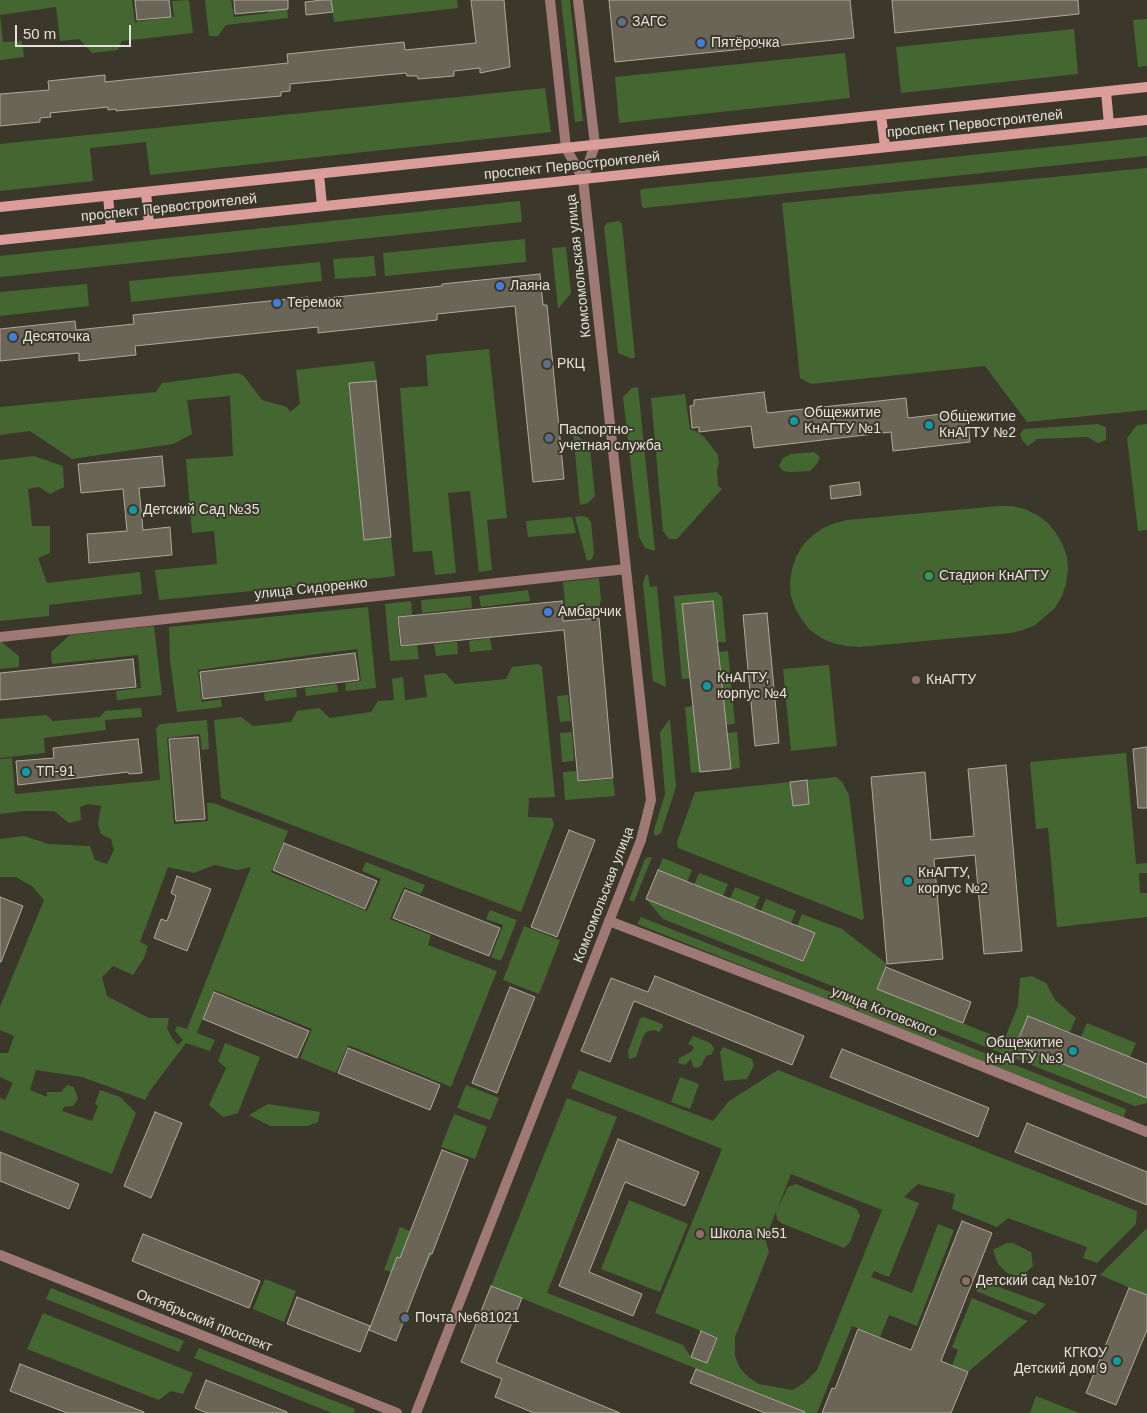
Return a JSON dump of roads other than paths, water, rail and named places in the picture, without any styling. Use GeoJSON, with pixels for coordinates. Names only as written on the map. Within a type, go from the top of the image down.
{"type":"FeatureCollection","features":[{"type":"Feature","properties":{"kind":"main road","name":"проспект Первостроителей"},"geometry":{"type":"LineString","coordinates":[[0,207],[1147,87]]}},
{"type":"Feature","properties":{"kind":"main road"},"geometry":{"type":"LineString","coordinates":[[1106,92],[1109,124]]}},
{"type":"Feature","properties":{"kind":"main road"},"geometry":{"type":"LineString","coordinates":[[881,115],[885,147]]}},
{"type":"Feature","properties":{"kind":"main road","name":"проспект Первостроителей"},"geometry":{"type":"LineString","coordinates":[[0,240],[1147,120]]}},
{"type":"Feature","properties":{"kind":"main road"},"geometry":{"type":"LineString","coordinates":[[319,174],[322,206]]}},
{"type":"Feature","properties":{"kind":"main road"},"geometry":{"type":"LineString","coordinates":[[146,192],[149,224]]}},
{"type":"Feature","properties":{"kind":"main road"},"geometry":{"type":"LineString","coordinates":[[108,196],[111,228]]}},
{"type":"Feature","properties":{"kind":"street","name":"Комсомольская улица"},"geometry":{"type":"LineString","coordinates":[[416,1413],[641,840],[651,800],[583,179],[566,148],[550,0]]}},
{"type":"Feature","properties":{"kind":"street","name":"Комсомольская улица"},"geometry":{"type":"LineString","coordinates":[[578,0],[595,145],[583,179]]}},
{"type":"Feature","properties":{"kind":"street","name":"улица Сидоренко"},"geometry":{"type":"LineString","coordinates":[[0,637],[626,569]]}},
{"type":"Feature","properties":{"kind":"street","name":"улица Котовского"},"geometry":{"type":"LineString","coordinates":[[609,921],[846,1012],[1147,1132]]}},
{"type":"Feature","properties":{"kind":"street","name":"Октябрьский проспект"},"geometry":{"type":"LineString","coordinates":[[0,1255],[397,1413]]}},
{"type":"Feature","properties":{"kind":"place","name":"ЗАГС"},"geometry":{"type":"Point","coordinates":[622,22]}},
{"type":"Feature","properties":{"kind":"place","name":"Пятёрочка"},"geometry":{"type":"Point","coordinates":[701,43]}},
{"type":"Feature","properties":{"kind":"place","name":"Лаяна"},"geometry":{"type":"Point","coordinates":[500,286]}},
{"type":"Feature","properties":{"kind":"place","name":"Теремок"},"geometry":{"type":"Point","coordinates":[277,303]}},
{"type":"Feature","properties":{"kind":"place","name":"Десяточка"},"geometry":{"type":"Point","coordinates":[13,337]}},
{"type":"Feature","properties":{"kind":"place","name":"РКЦ"},"geometry":{"type":"Point","coordinates":[547,364]}},
{"type":"Feature","properties":{"kind":"place","name":"Общежитие КнАГТУ №1"},"geometry":{"type":"Point","coordinates":[794,421]}},
{"type":"Feature","properties":{"kind":"place","name":"Общежитие КнАГТУ №2"},"geometry":{"type":"Point","coordinates":[929,425]}},
{"type":"Feature","properties":{"kind":"place","name":"Паспортно- учетная служба"},"geometry":{"type":"Point","coordinates":[549,438]}},
{"type":"Feature","properties":{"kind":"place","name":"Детский Сад №35"},"geometry":{"type":"Point","coordinates":[133,510]}},
{"type":"Feature","properties":{"kind":"place","name":"Стадион КнАГТУ"},"geometry":{"type":"Point","coordinates":[929,576]}},
{"type":"Feature","properties":{"kind":"place","name":"Амбарчик"},"geometry":{"type":"Point","coordinates":[548,612]}},
{"type":"Feature","properties":{"kind":"place","name":"КнАГТУ"},"geometry":{"type":"Point","coordinates":[916,680]}},
{"type":"Feature","properties":{"kind":"place","name":"КнАГТУ, корпус №4"},"geometry":{"type":"Point","coordinates":[707,686]}},
{"type":"Feature","properties":{"kind":"place","name":"ТП-91"},"geometry":{"type":"Point","coordinates":[26,772]}},
{"type":"Feature","properties":{"kind":"place","name":"КнАГТУ, корпус №2"},"geometry":{"type":"Point","coordinates":[908,881]}},
{"type":"Feature","properties":{"kind":"place","name":"Общежитие КнАГТУ №3"},"geometry":{"type":"Point","coordinates":[1073,1051]}},
{"type":"Feature","properties":{"kind":"place","name":"Школа №51"},"geometry":{"type":"Point","coordinates":[700,1234]}},
{"type":"Feature","properties":{"kind":"place","name":"Детский сад №107"},"geometry":{"type":"Point","coordinates":[966,1281]}},
{"type":"Feature","properties":{"kind":"place","name":"Почта №681021"},"geometry":{"type":"Point","coordinates":[405,1318]}},
{"type":"Feature","properties":{"kind":"place","name":"КГКОУ Детский дом 9"},"geometry":{"type":"Point","coordinates":[1117,1361]}}]}
